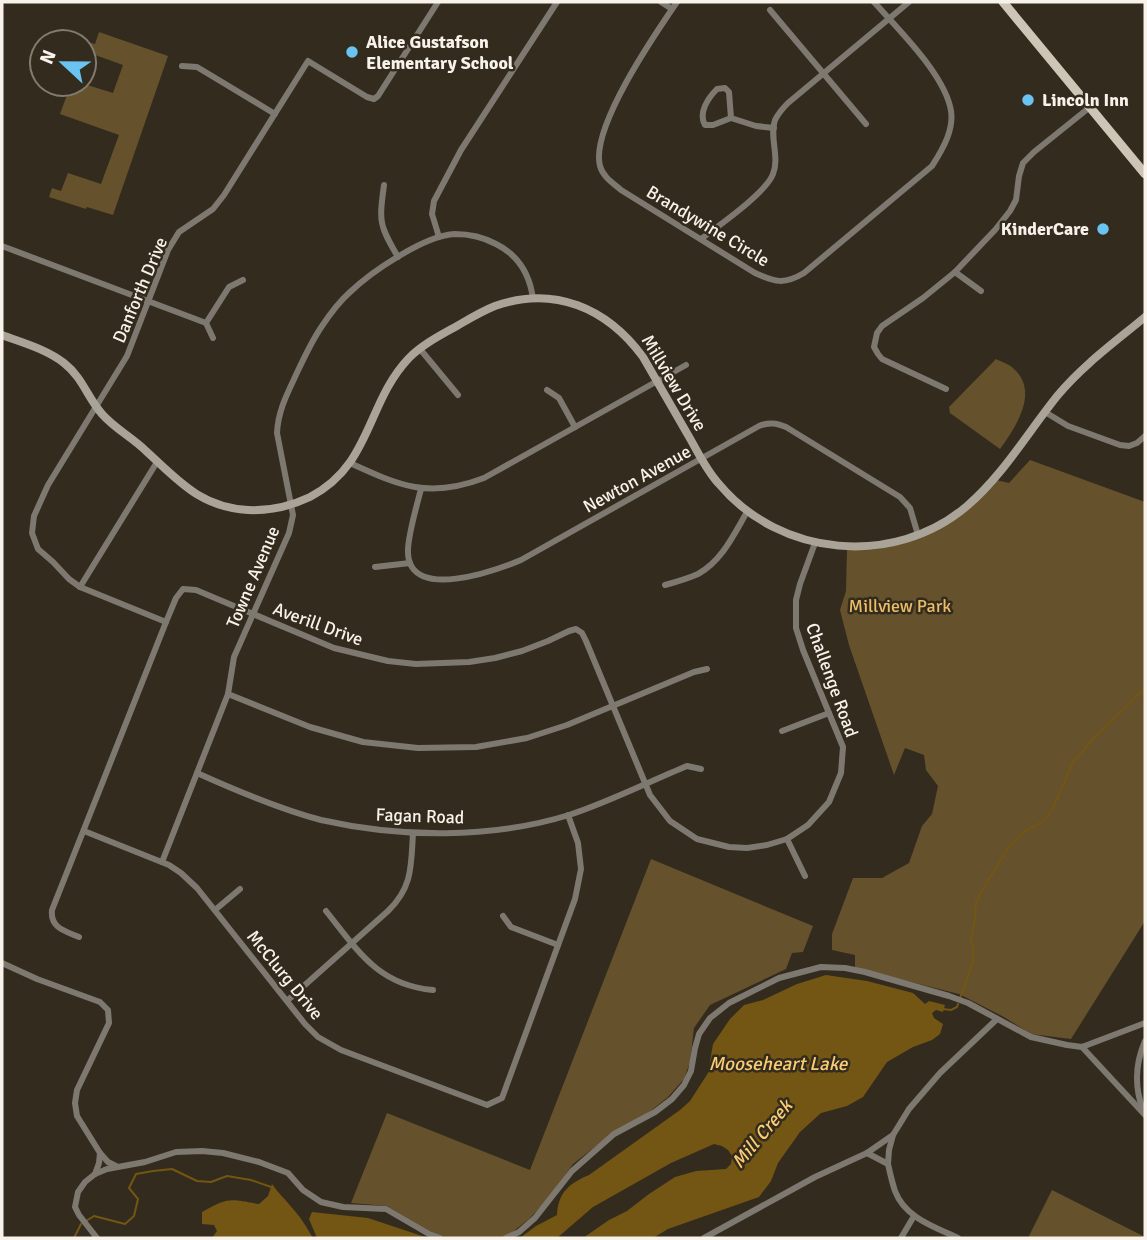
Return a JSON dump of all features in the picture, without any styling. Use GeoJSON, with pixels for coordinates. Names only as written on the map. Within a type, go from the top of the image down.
{"type":"FeatureCollection","features":[{"type":"Feature","properties":{"kind":"main road"},"geometry":{"type":"LineString","coordinates":[[1003,2],[1145,174]]}},
{"type":"Feature","properties":{"kind":"street","name":"Danforth Drive"},"geometry":{"type":"LineString","coordinates":[[80,587],[38,549],[32,533],[34,516],[48,485],[127,356],[168,250],[179,232],[213,209],[224,195],[308,61],[368,98],[374,99],[438,2]]}},
{"type":"Feature","properties":{"kind":"street"},"geometry":{"type":"LineString","coordinates":[[439,237],[432,214],[434,201],[466,143],[558,2]]}},
{"type":"Feature","properties":{"kind":"street"},"geometry":{"type":"LineString","coordinates":[[661,2],[672,9]]}},
{"type":"Feature","properties":{"kind":"street","name":"Brandywine Circle"},"geometry":{"type":"LineString","coordinates":[[677,2],[615,102],[603,139],[600,166],[609,180],[621,190],[755,273],[779,281],[792,280],[804,273],[932,166],[947,138],[951,107],[940,82],[874,2]]}},
{"type":"Feature","properties":{"kind":"street"},"geometry":{"type":"LineString","coordinates":[[701,239],[770,181],[776,162],[775,120],[788,103],[909,2]]}},
{"type":"Feature","properties":{"kind":"street"},"geometry":{"type":"LineString","coordinates":[[770,10],[866,124]]}},
{"type":"Feature","properties":{"kind":"street"},"geometry":{"type":"LineString","coordinates":[[182,66],[197,67],[275,114]]}},
{"type":"Feature","properties":{"kind":"street"},"geometry":{"type":"LineString","coordinates":[[731,118],[729,92],[725,88],[717,89],[702,116],[705,125],[731,118],[756,126],[774,128]]}},
{"type":"Feature","properties":{"kind":"street"},"geometry":{"type":"LineString","coordinates":[[946,389],[882,359],[874,346],[882,326],[955,272],[995,230],[1016,200],[1023,163],[1090,107]]}},
{"type":"Feature","properties":{"kind":"street"},"geometry":{"type":"LineString","coordinates":[[384,185],[381,223],[398,257]]}},
{"type":"Feature","properties":{"kind":"street","name":"Towne Avenue"},"geometry":{"type":"LineString","coordinates":[[162,862],[228,694],[234,657],[289,533],[293,515],[277,433],[280,410],[306,352],[323,324],[349,293],[366,279],[419,245],[453,234],[471,235],[503,248],[519,261],[529,279],[533,299]]}},
{"type":"Feature","properties":{"kind":"street"},"geometry":{"type":"LineString","coordinates":[[2,246],[206,323],[213,338]]}},
{"type":"Feature","properties":{"kind":"street"},"geometry":{"type":"LineString","coordinates":[[955,272],[981,291]]}},
{"type":"Feature","properties":{"kind":"street"},"geometry":{"type":"LineString","coordinates":[[206,323],[229,287],[243,280]]}},
{"type":"Feature","properties":{"kind":"street","name":"Millview Drive"},"geometry":{"type":"LineString","coordinates":[[2,335],[42,350],[67,365],[111,424],[141,446],[188,489],[224,506],[259,510],[291,505],[331,484],[360,449],[399,369],[420,349],[493,307],[533,299],[574,304],[610,321],[631,341],[643,356],[718,484],[747,512],[779,531],[815,543],[867,546],[898,541],[918,534],[955,515],[976,497],[1014,456],[1056,397],[1080,371],[1145,317]]}},
{"type":"Feature","properties":{"kind":"street"},"geometry":{"type":"LineString","coordinates":[[420,349],[458,395]]}},
{"type":"Feature","properties":{"kind":"street"},"geometry":{"type":"LineString","coordinates":[[350,463],[390,481],[421,489],[453,488],[484,478],[687,365]]}},
{"type":"Feature","properties":{"kind":"street"},"geometry":{"type":"LineString","coordinates":[[547,390],[559,398],[575,427]]}},
{"type":"Feature","properties":{"kind":"street"},"geometry":{"type":"LineString","coordinates":[[1045,412],[1068,426],[1120,444],[1129,446],[1145,436]]}},
{"type":"Feature","properties":{"kind":"street","name":"Newton Avenue"},"geometry":{"type":"LineString","coordinates":[[410,564],[420,575],[436,580],[463,578],[504,567],[766,424],[780,425],[900,497],[910,508],[918,534]]}},
{"type":"Feature","properties":{"kind":"street"},"geometry":{"type":"LineString","coordinates":[[79,937],[56,926],[51,915],[166,622],[80,587],[157,462]]}},
{"type":"Feature","properties":{"kind":"street"},"geometry":{"type":"LineString","coordinates":[[375,567],[410,564],[409,543],[421,489]]}},
{"type":"Feature","properties":{"kind":"street"},"geometry":{"type":"LineString","coordinates":[[665,585],[696,575],[714,562],[724,551],[747,512]]}},
{"type":"Feature","properties":{"kind":"street","name":"Challenge Road"},"geometry":{"type":"LineString","coordinates":[[569,631],[576,629],[582,633],[645,783],[658,807],[670,821],[697,839],[721,846],[747,848],[787,839],[808,825],[829,802],[841,773],[843,747],[799,640],[795,614],[800,584],[815,543]]}},
{"type":"Feature","properties":{"kind":"street","name":"Averill Drive"},"geometry":{"type":"LineString","coordinates":[[166,622],[176,598],[183,589],[196,590],[334,648],[388,661],[416,664],[495,658],[548,641],[569,631]]}},
{"type":"Feature","properties":{"kind":"street"},"geometry":{"type":"LineString","coordinates":[[228,694],[310,727],[363,742],[418,748],[475,747],[527,738],[567,725],[707,669]]}},
{"type":"Feature","properties":{"kind":"street"},"geometry":{"type":"LineString","coordinates":[[782,731],[829,713]]}},
{"type":"Feature","properties":{"kind":"street","name":"Fagan Road"},"geometry":{"type":"LineString","coordinates":[[197,774],[261,800],[319,819],[368,829],[414,833],[472,832],[517,827],[568,815],[687,766],[701,769]]}},
{"type":"Feature","properties":{"kind":"street"},"geometry":{"type":"LineString","coordinates":[[503,916],[511,927],[558,945],[575,899],[581,869],[578,843],[568,815]]}},
{"type":"Feature","properties":{"kind":"street","name":"McClurg Drive"},"geometry":{"type":"LineString","coordinates":[[84,831],[162,862],[181,873],[197,888],[311,1031],[334,1046],[487,1105],[502,1098],[558,945]]}},
{"type":"Feature","properties":{"kind":"street"},"geometry":{"type":"LineString","coordinates":[[288,1000],[402,896],[410,879],[414,833]]}},
{"type":"Feature","properties":{"kind":"street"},"geometry":{"type":"LineString","coordinates":[[787,839],[805,876]]}},
{"type":"Feature","properties":{"kind":"street"},"geometry":{"type":"LineString","coordinates":[[215,910],[240,889]]}},
{"type":"Feature","properties":{"kind":"street"},"geometry":{"type":"LineString","coordinates":[[326,911],[373,967],[416,989],[433,990]]}},
{"type":"Feature","properties":{"kind":"street"},"geometry":{"type":"LineString","coordinates":[[2,963],[100,1002],[108,1010],[109,1023],[77,1090],[75,1103],[77,1116],[100,1153],[108,1163],[118,1167]]}},
{"type":"Feature","properties":{"kind":"street"},"geometry":{"type":"LineString","coordinates":[[506,1238],[519,1232],[535,1218],[572,1171],[614,1134],[655,1112],[672,1099],[691,1071],[699,1034],[710,1017],[729,1003],[779,978],[821,967],[864,972],[968,1003],[1031,1037],[1082,1047],[1145,1023]]}},
{"type":"Feature","properties":{"kind":"street"},"geometry":{"type":"LineString","coordinates":[[704,1238],[815,1177],[867,1153],[892,1135],[909,1109],[940,1073],[998,1019]]}},
{"type":"Feature","properties":{"kind":"street"},"geometry":{"type":"LineString","coordinates":[[1145,1041],[1136,1073],[1138,1097],[1145,1114]]}},
{"type":"Feature","properties":{"kind":"street"},"geometry":{"type":"LineString","coordinates":[[1082,1047],[1145,1114]]}},
{"type":"Feature","properties":{"kind":"street"},"geometry":{"type":"LineString","coordinates":[[892,1135],[888,1164],[900,1201],[914,1216],[958,1238]]}},
{"type":"Feature","properties":{"kind":"street"},"geometry":{"type":"LineString","coordinates":[[97,1238],[75,1207],[78,1192],[85,1182],[107,1169],[145,1162],[176,1152],[202,1151],[259,1162],[288,1173],[303,1189],[321,1202],[342,1207],[386,1209],[440,1238]]}},
{"type":"Feature","properties":{"kind":"street"},"geometry":{"type":"LineString","coordinates":[[95,1174],[100,1153]]}},
{"type":"Feature","properties":{"kind":"street"},"geometry":{"type":"LineString","coordinates":[[867,1153],[888,1164]]}},
{"type":"Feature","properties":{"kind":"street"},"geometry":{"type":"LineString","coordinates":[[901,1238],[914,1216]]}},
{"type":"Feature","properties":{"kind":"green space"},"geometry":{"type":"Polygon","coordinates":[[[99,32],[168,56],[113,215],[49,197],[52,188],[61,191],[68,173],[101,184],[119,135],[60,114],[66,98],[98,98],[98,88],[113,93],[123,65],[98,56],[99,32]]]}},
{"type":"Feature","properties":{"kind":"green space"},"geometry":{"type":"Polygon","coordinates":[[[996,359],[1015,370],[1025,389],[1025,400],[1018,421],[1000,449],[950,413],[949,407],[996,359]]]}},
{"type":"Feature","properties":{"kind":"green space","name":"Millview Park"},"geometry":{"type":"Polygon","coordinates":[[[1030,460],[1145,502],[1145,921],[1071,1039],[1031,1034],[959,994],[855,968],[855,955],[832,950],[832,934],[853,878],[882,878],[909,863],[922,826],[932,814],[938,786],[926,770],[924,755],[905,748],[894,775],[849,645],[840,610],[846,591],[847,549],[895,545],[923,537],[953,519],[996,480],[1009,483],[1030,460]]]}},
{"type":"Feature","properties":{"kind":"green space"},"geometry":{"type":"Polygon","coordinates":[[[651,859],[813,926],[803,952],[792,953],[786,969],[710,1005],[694,1028],[690,1062],[684,1079],[668,1097],[648,1113],[610,1135],[573,1164],[549,1198],[529,1219],[506,1237],[446,1238],[387,1206],[351,1203],[387,1113],[530,1170],[651,859]]]}},
{"type":"Feature","properties":{"kind":"green space"},"geometry":{"type":"Polygon","coordinates":[[[1052,1190],[1145,1237],[1145,1238],[1028,1238],[1052,1190]]]}},
{"type":"Feature","properties":{"kind":"water","name":"Mooseheart Lake"},"geometry":{"type":"Polygon","coordinates":[[[826,975],[867,981],[913,993],[925,1004],[929,1001],[945,1005],[943,1012],[936,1010],[932,1013],[934,1018],[943,1024],[940,1034],[887,1062],[863,1097],[847,1106],[821,1113],[800,1132],[759,1197],[668,1229],[653,1238],[583,1238],[675,1177],[696,1171],[726,1169],[731,1164],[732,1156],[722,1146],[714,1144],[671,1163],[593,1207],[557,1238],[520,1238],[557,1215],[566,1189],[690,1101],[708,1073],[713,1044],[730,1019],[744,1005],[826,975]]]}},
{"type":"Feature","properties":{"kind":"water"},"geometry":{"type":"Polygon","coordinates":[[[272,1184],[300,1217],[313,1238],[212,1238],[217,1231],[214,1225],[202,1224],[202,1212],[229,1200],[259,1204],[268,1196],[272,1184]]]}},
{"type":"Feature","properties":{"kind":"water"},"geometry":{"type":"Polygon","coordinates":[[[312,1212],[368,1218],[428,1238],[317,1238],[309,1219],[312,1212]]]}},
{"type":"Feature","properties":{"kind":"waterway"},"geometry":{"type":"LineString","coordinates":[[960,998],[973,962],[971,940],[976,902],[984,887],[1007,850],[1022,833],[1044,821],[1053,808],[1073,762],[1145,688]]}},
{"type":"Feature","properties":{"kind":"waterway"},"geometry":{"type":"LineString","coordinates":[[943,1009],[951,1010],[958,1004]]}},
{"type":"Feature","properties":{"kind":"waterway","name":"Mill Creek"},"geometry":{"type":"LineString","coordinates":[[86,1221],[94,1216],[125,1224],[134,1216],[138,1199],[129,1188],[136,1174],[172,1169],[197,1181],[211,1182],[227,1176],[271,1187]]}},
{"type":"Feature","properties":{"kind":"waterway","name":"Mill Creek"},"geometry":{"type":"LineString","coordinates":[[74,1238],[81,1224]]}},
{"type":"Feature","properties":{"kind":"place","name":"Alice Gustafson Elementary School"},"geometry":{"type":"Point","coordinates":[352,52]}},
{"type":"Feature","properties":{"kind":"place","name":"Lincoln Inn"},"geometry":{"type":"Point","coordinates":[1028,100]}},
{"type":"Feature","properties":{"kind":"place","name":"KinderCare"},"geometry":{"type":"Point","coordinates":[1103,229]}}]}
